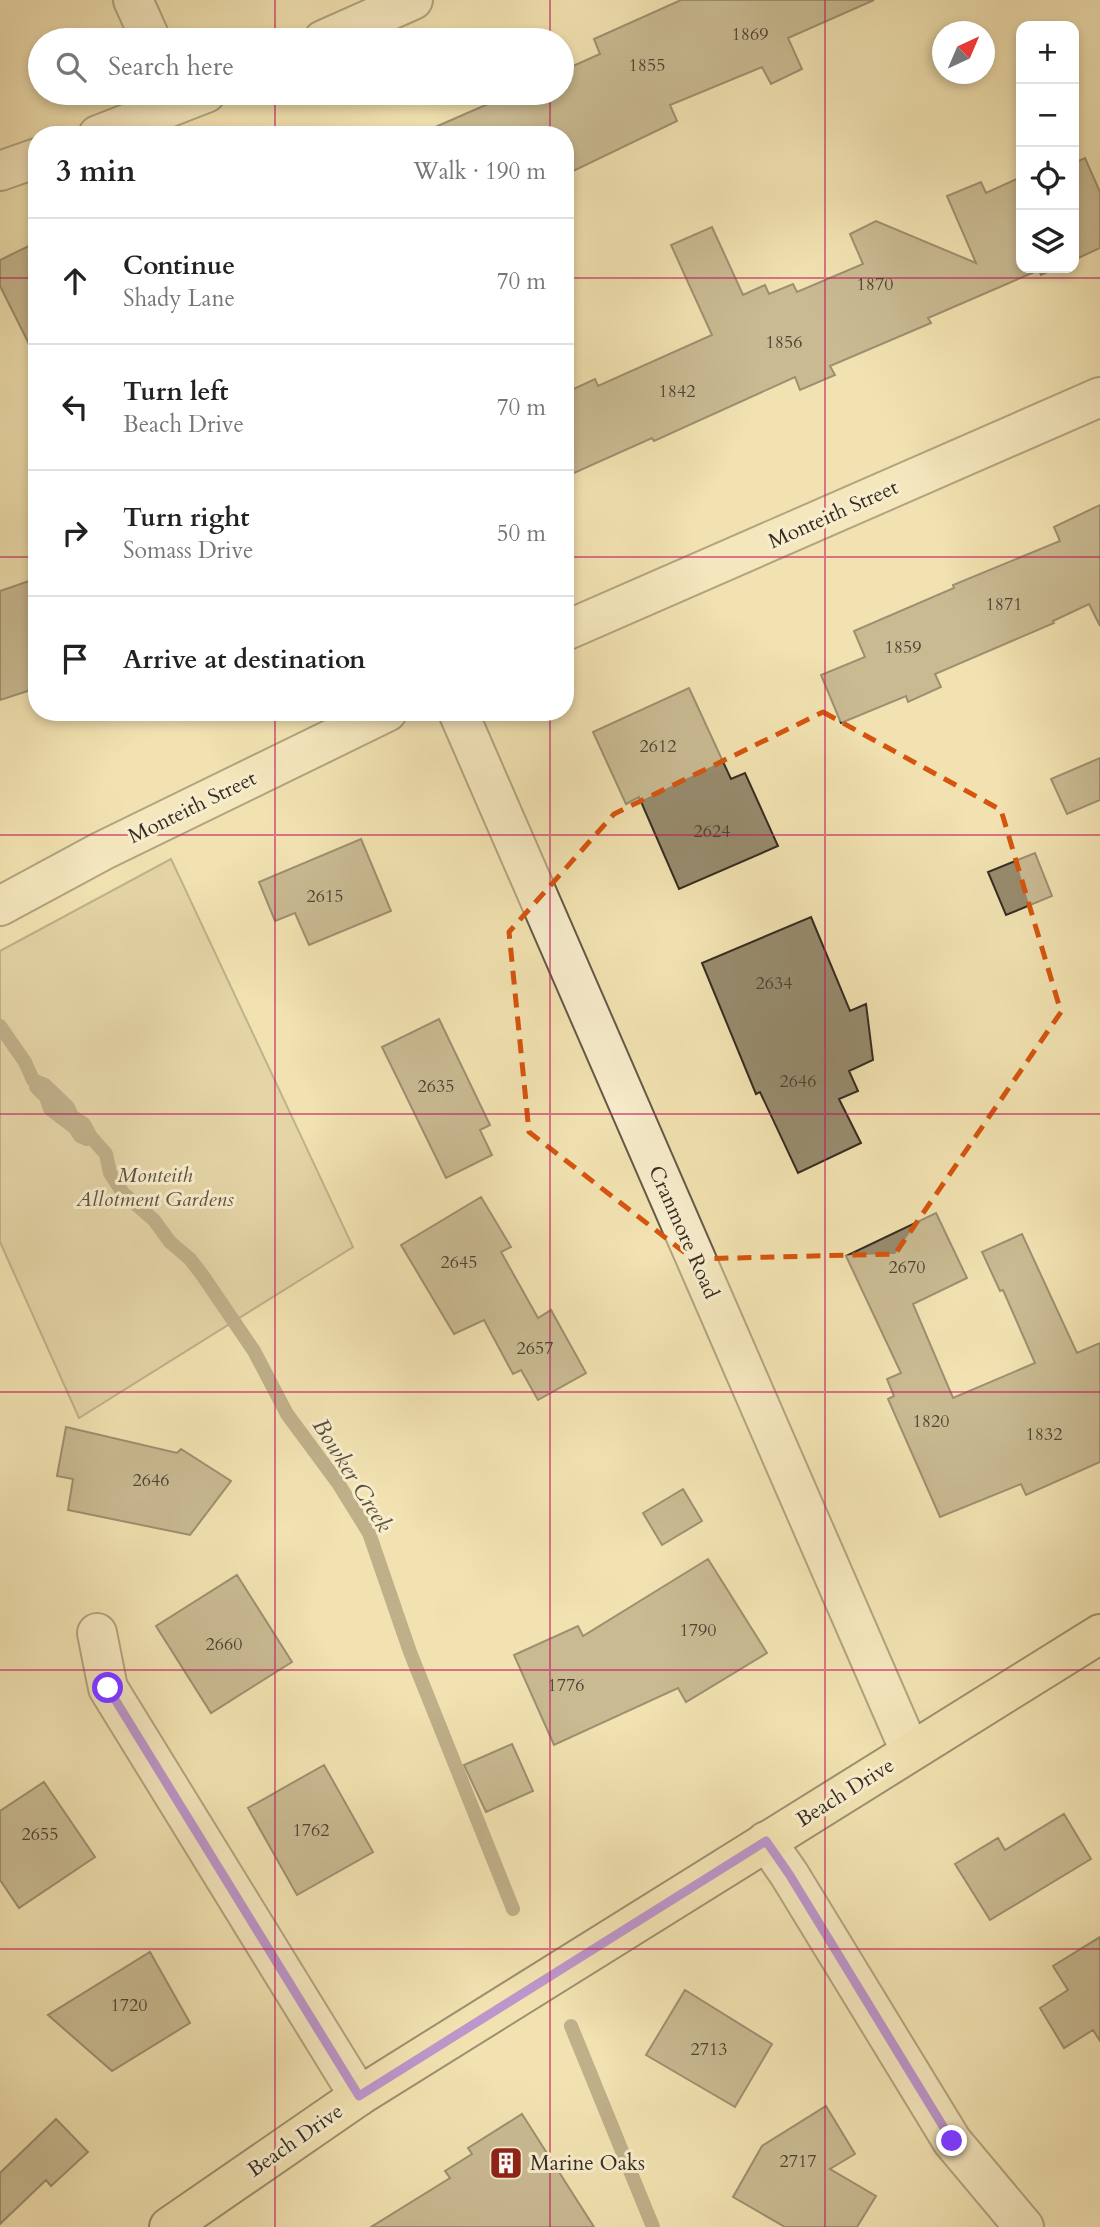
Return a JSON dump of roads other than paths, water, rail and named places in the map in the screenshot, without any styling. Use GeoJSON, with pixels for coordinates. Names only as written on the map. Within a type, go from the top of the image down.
{"type":"FeatureCollection","features":[{"type":"Feature","properties":{"kind":"main road","name":"Beach Drive"},"geometry":{"type":"LineString","coordinates":[[169,2227],[359,2096],[1100,1634]]}},
{"type":"Feature","properties":{"kind":"street"},"geometry":{"type":"LineString","coordinates":[[133,0],[145,28]]}},
{"type":"Feature","properties":{"kind":"street"},"geometry":{"type":"LineString","coordinates":[[350,28],[412,0]]}},
{"type":"Feature","properties":{"kind":"street"},"geometry":{"type":"LineString","coordinates":[[126,126],[187,106]]}},
{"type":"Feature","properties":{"kind":"street"},"geometry":{"type":"LineString","coordinates":[[0,171],[28,161]]}},
{"type":"Feature","properties":{"kind":"street","name":"Monteith Street"},"geometry":{"type":"LineString","coordinates":[[574,627],[1100,397]]}},
{"type":"Feature","properties":{"kind":"street","name":"Monteith Street"},"geometry":{"type":"LineString","coordinates":[[0,906],[102,851],[369,721]]}},
{"type":"Feature","properties":{"kind":"street","name":"Cranmore Road"},"geometry":{"type":"LineString","coordinates":[[462,721],[910,1751]]}},
{"type":"Feature","properties":{"kind":"street"},"geometry":{"type":"LineString","coordinates":[[97,1633],[108,1688],[359,2096]]}},
{"type":"Feature","properties":{"kind":"street"},"geometry":{"type":"LineString","coordinates":[[766,1841],[789,1874],[952,2141],[1024,2227]]}},
{"type":"Feature","properties":{"kind":"waterway","name":"Bowker Creek"},"geometry":{"type":"LineString","coordinates":[[0,1026],[25,1062],[33,1080],[45,1085],[68,1107],[72,1116],[84,1124],[106,1154],[110,1173],[123,1193],[154,1220],[170,1242],[190,1259],[203,1276],[254,1351],[287,1414],[338,1483],[369,1533],[410,1652],[513,1909]]}},
{"type":"Feature","properties":{"kind":"waterway","name":"Bowker Creek"},"geometry":{"type":"LineString","coordinates":[[36,1087],[46,1097],[50,1109],[75,1128],[80,1136],[87,1139],[91,1137]]}},
{"type":"Feature","properties":{"kind":"waterway","name":"Bowker Creek"},"geometry":{"type":"LineString","coordinates":[[571,2026],[653,2227]]}},
{"type":"Feature","properties":{"kind":"place","name":"Marine Oaks"},"geometry":{"type":"Point","coordinates":[506,2163]}},
{"type":"Feature","properties":{"kind":"park label","name":"Monteith Allotment Gardens"},"geometry":{"type":"Point","coordinates":[155,1187]}}]}
